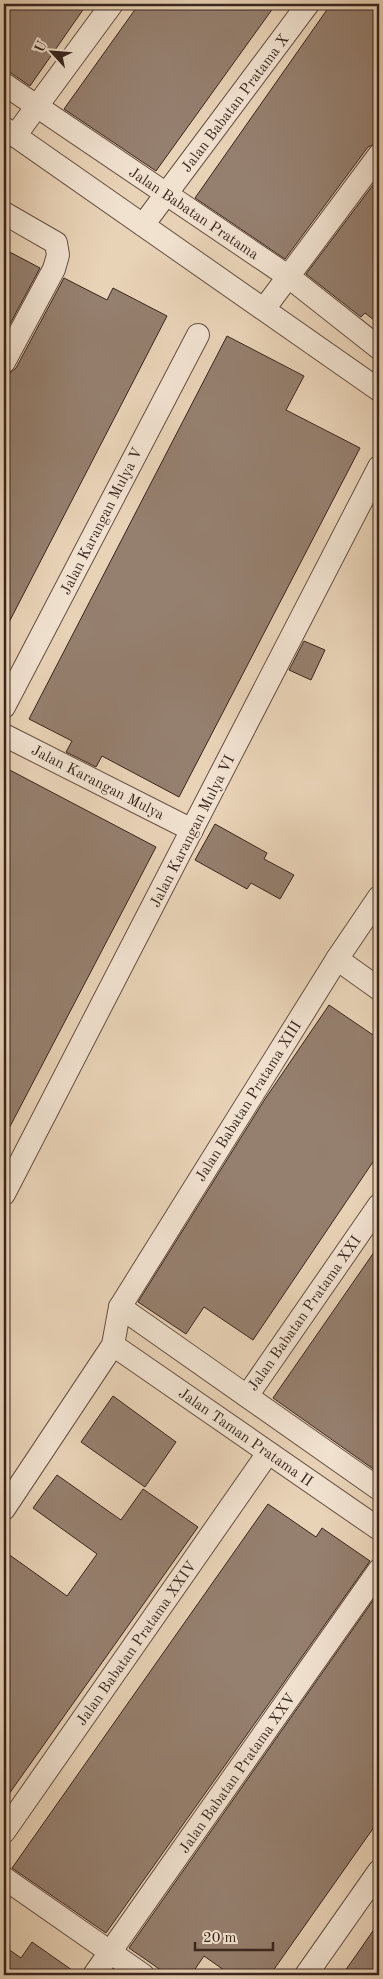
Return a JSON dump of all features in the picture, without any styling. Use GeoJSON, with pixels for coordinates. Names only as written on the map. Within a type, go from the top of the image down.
{"type":"FeatureCollection","features":[{"type":"Feature","properties":{"kind":"street"},"geometry":{"type":"LineString","coordinates":[[112,4],[38,107],[10,132],[379,390]]}},
{"type":"Feature","properties":{"kind":"street","name":"Jalan Babatan Pratama X"},"geometry":{"type":"LineString","coordinates":[[143,225],[308,4]]}},
{"type":"Feature","properties":{"kind":"street","name":"Jalan Babatan Pratama"},"geometry":{"type":"LineString","coordinates":[[4,84],[289,277],[379,348]]}},
{"type":"Feature","properties":{"kind":"street"},"geometry":{"type":"LineString","coordinates":[[264,309],[379,155]]}},
{"type":"Feature","properties":{"kind":"street"},"geometry":{"type":"LineString","coordinates":[[4,213],[56,243],[58,249],[57,261],[4,362]]}},
{"type":"Feature","properties":{"kind":"street","name":"Jalan Karangan Mulya V"},"geometry":{"type":"LineString","coordinates":[[4,707],[198,334]]}},
{"type":"Feature","properties":{"kind":"street","name":"Jalan Karangan Mulya VI"},"geometry":{"type":"LineString","coordinates":[[4,1194],[379,467]]}},
{"type":"Feature","properties":{"kind":"street","name":"Jalan Karangan Mulya"},"geometry":{"type":"LineString","coordinates":[[4,735],[192,830]]}},
{"type":"Feature","properties":{"kind":"street","name":"Jalan Babatan Pratama XIII"},"geometry":{"type":"LineString","coordinates":[[120,1307],[337,959],[379,897]]}},
{"type":"Feature","properties":{"kind":"street"},"geometry":{"type":"LineString","coordinates":[[337,959],[379,988]]}},
{"type":"Feature","properties":{"kind":"street","name":"Jalan Babatan Pratama XXI"},"geometry":{"type":"LineString","coordinates":[[247,1396],[379,1205]]}},
{"type":"Feature","properties":{"kind":"street"},"geometry":{"type":"LineString","coordinates":[[4,1509],[113,1345],[120,1307],[379,1489]]}},
{"type":"Feature","properties":{"kind":"street","name":"Jalan Taman Pratama II"},"geometry":{"type":"LineString","coordinates":[[113,1345],[379,1530]]}},
{"type":"Feature","properties":{"kind":"street","name":"Jalan Babatan Pratama XXIV"},"geometry":{"type":"LineString","coordinates":[[4,1832],[268,1453]]}},
{"type":"Feature","properties":{"kind":"street","name":"Jalan Babatan Pratama XXV"},"geometry":{"type":"LineString","coordinates":[[94,1975],[379,1570]]}},
{"type":"Feature","properties":{"kind":"street"},"geometry":{"type":"LineString","coordinates":[[306,1975],[379,1871]]}},
{"type":"Feature","properties":{"kind":"street"},"geometry":{"type":"LineString","coordinates":[[4,1878],[143,1975]]}},
{"type":"Feature","properties":{"kind":"building"},"geometry":{"type":"Polygon","coordinates":[[[4,4],[87,4],[30,86],[11,73],[4,71],[4,4]]]}},
{"type":"Feature","properties":{"kind":"building"},"geometry":{"type":"Polygon","coordinates":[[[139,4],[276,4],[156,171],[64,109],[139,4]]]}},
{"type":"Feature","properties":{"kind":"building"},"geometry":{"type":"Polygon","coordinates":[[[331,4],[379,4],[379,142],[368,147],[285,259],[195,198],[331,4]]]}},
{"type":"Feature","properties":{"kind":"building"},"geometry":{"type":"Polygon","coordinates":[[[379,177],[379,324],[365,313],[361,317],[306,274],[379,177]]]}},
{"type":"Feature","properties":{"kind":"building"},"geometry":{"type":"Polygon","coordinates":[[[4,249],[40,268],[4,335],[4,249]]]}},
{"type":"Feature","properties":{"kind":"building"},"geometry":{"type":"Polygon","coordinates":[[[64,278],[107,300],[113,288],[167,316],[4,632],[4,375],[16,368],[64,278]]]}},
{"type":"Feature","properties":{"kind":"building"},"geometry":{"type":"Polygon","coordinates":[[[227,336],[304,376],[286,410],[360,448],[179,797],[102,756],[96,767],[66,752],[72,741],[29,719],[227,336]]]}},
{"type":"Feature","properties":{"kind":"building"},"geometry":{"type":"Polygon","coordinates":[[[304,641],[325,650],[311,680],[289,670],[304,641]]]}},
{"type":"Feature","properties":{"kind":"building"},"geometry":{"type":"Polygon","coordinates":[[[4,767],[156,847],[4,1138],[4,767]]]}},
{"type":"Feature","properties":{"kind":"building"},"geometry":{"type":"Polygon","coordinates":[[[215,824],[267,853],[264,859],[294,875],[280,899],[251,883],[247,889],[195,860],[215,824]]]}},
{"type":"Feature","properties":{"kind":"building"},"geometry":{"type":"Polygon","coordinates":[[[329,1005],[379,1039],[379,1153],[253,1340],[204,1307],[186,1334],[138,1302],[265,1099],[329,1005]]]}},
{"type":"Feature","properties":{"kind":"building"},"geometry":{"type":"Polygon","coordinates":[[[379,1245],[379,1473],[273,1398],[379,1245]]]}},
{"type":"Feature","properties":{"kind":"building"},"geometry":{"type":"Polygon","coordinates":[[[113,1396],[176,1442],[145,1487],[81,1442],[113,1396]]]}},
{"type":"Feature","properties":{"kind":"building"},"geometry":{"type":"Polygon","coordinates":[[[57,1475],[121,1520],[143,1489],[198,1527],[4,1801],[4,1551],[67,1596],[97,1554],[33,1508],[57,1475]]]}},
{"type":"Feature","properties":{"kind":"building"},"geometry":{"type":"Polygon","coordinates":[[[268,1504],[316,1537],[322,1528],[370,1561],[106,1933],[12,1868],[268,1504]]]}},
{"type":"Feature","properties":{"kind":"building"},"geometry":{"type":"Polygon","coordinates":[[[379,1592],[379,1820],[270,1975],[231,1975],[204,1956],[191,1975],[168,1975],[129,1948],[379,1592]]]}},
{"type":"Feature","properties":{"kind":"building"},"geometry":{"type":"Polygon","coordinates":[[[379,1922],[379,1975],[342,1975],[357,1954],[379,1922]]]}},
{"type":"Feature","properties":{"kind":"building"},"geometry":{"type":"Polygon","coordinates":[[[32,1942],[79,1975],[4,1975],[4,1946],[21,1958],[32,1942]]]}}]}
